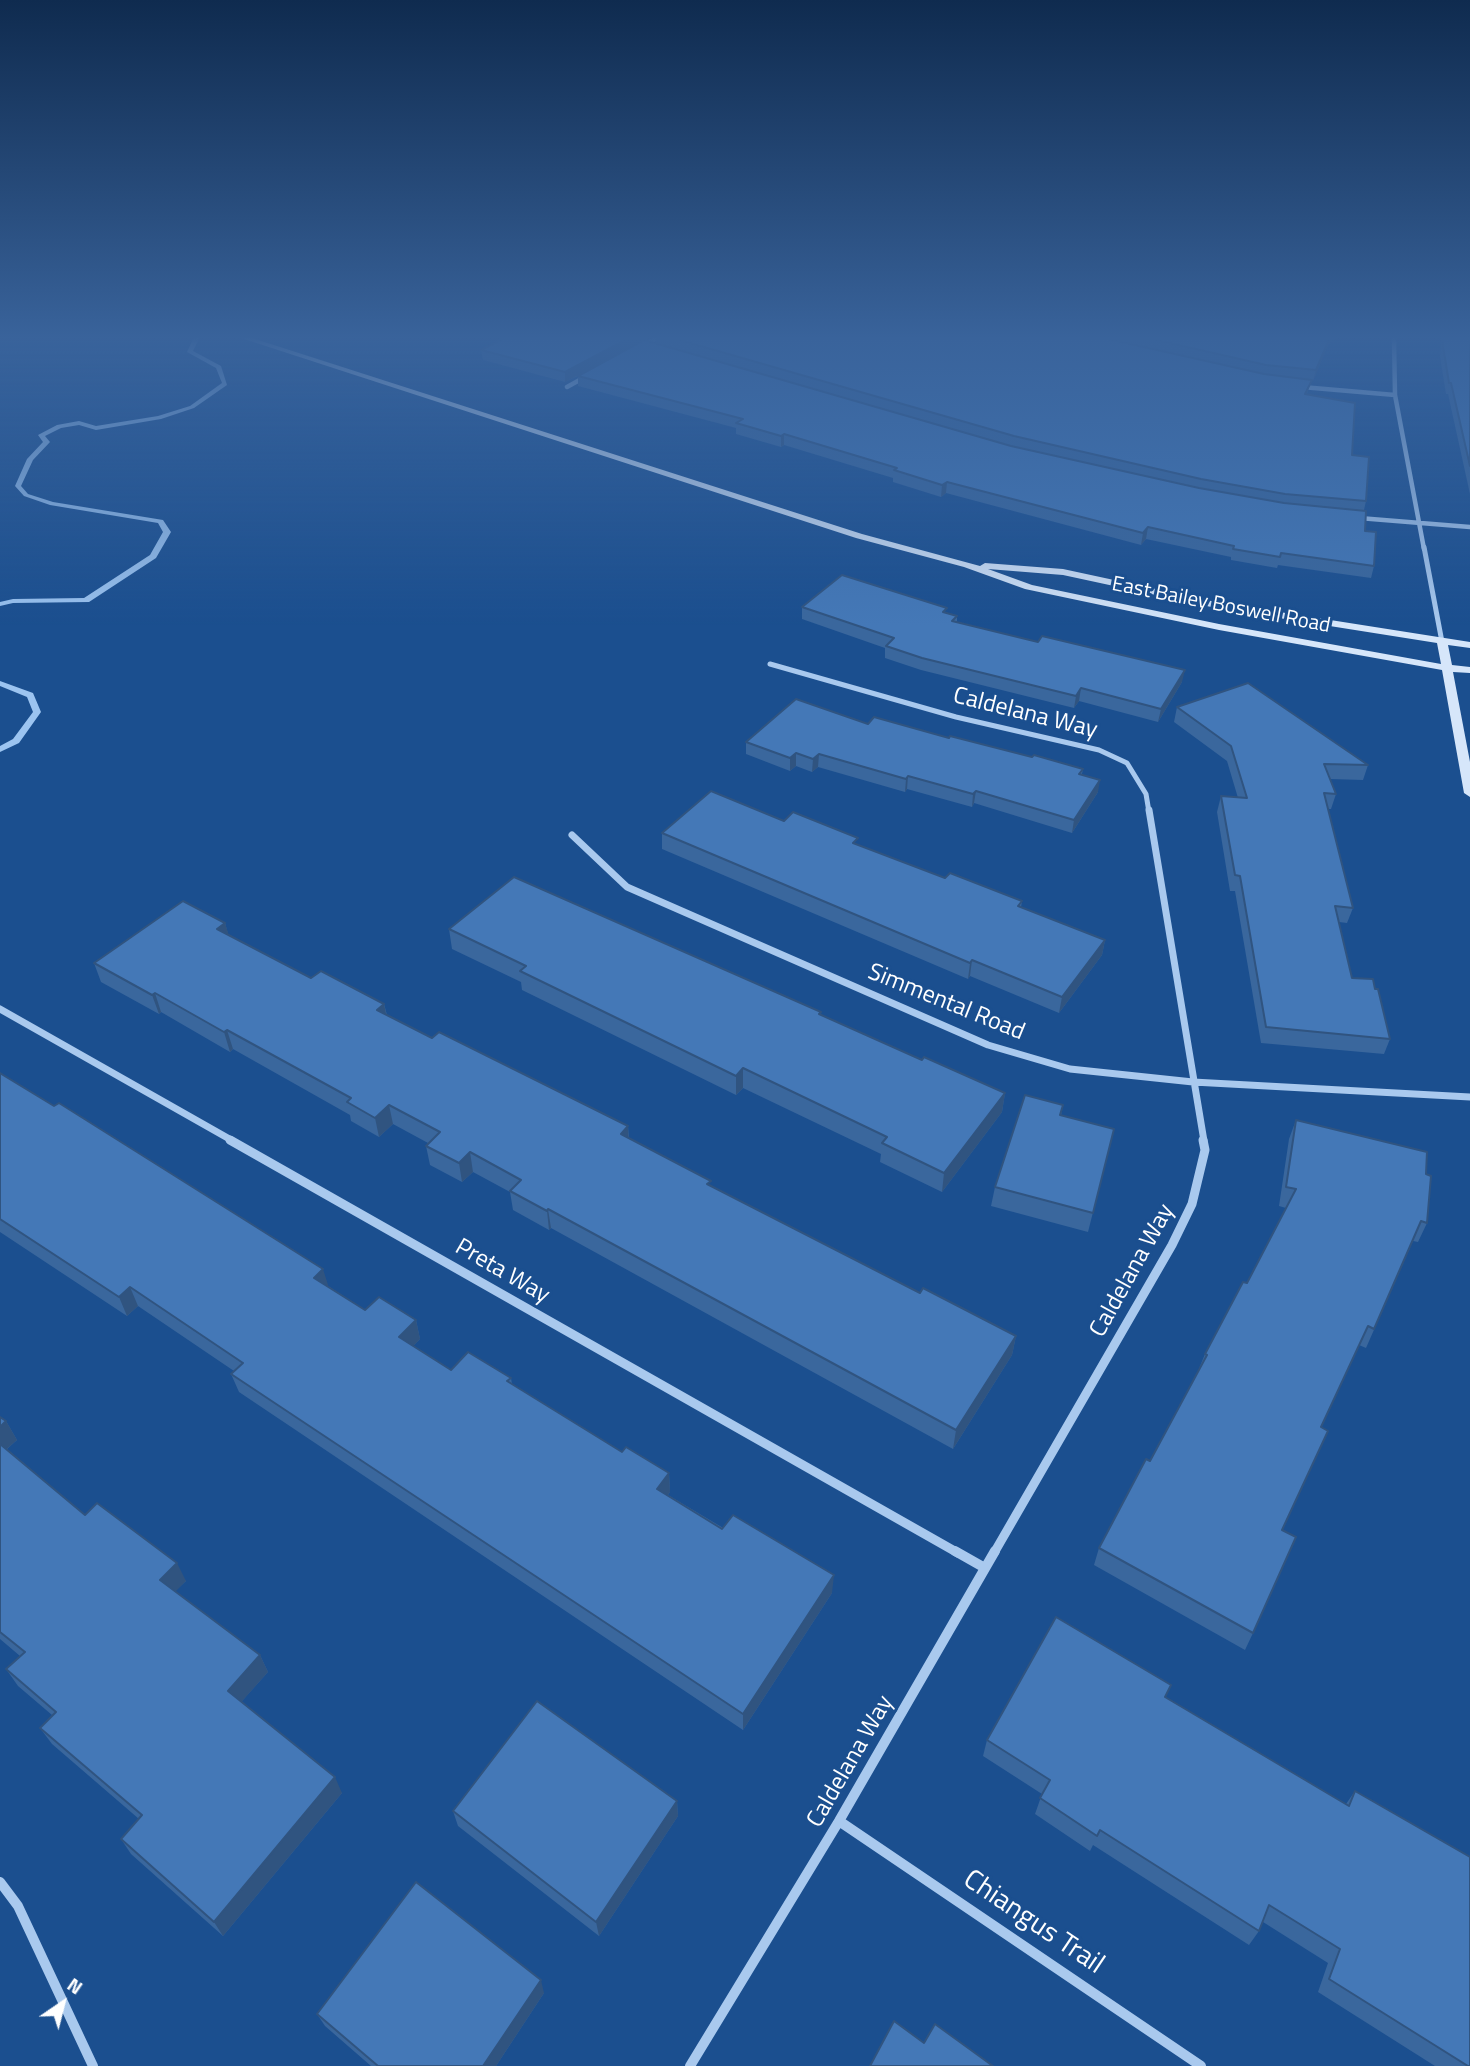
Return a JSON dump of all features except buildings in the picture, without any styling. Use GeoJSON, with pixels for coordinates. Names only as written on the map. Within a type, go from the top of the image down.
{"type":"FeatureCollection","features":[{"type":"Feature","properties":{"kind":"street","name":"East Bailey Boswell Road"},"geometry":{"type":"LineString","coordinates":[[541,433],[859,536],[967,565],[1029,587],[1446,668],[1470,670]]}},
{"type":"Feature","properties":{"kind":"street"},"geometry":{"type":"LineString","coordinates":[[1402,433],[1470,793]]}},
{"type":"Feature","properties":{"kind":"street"},"geometry":{"type":"LineString","coordinates":[[1350,517],[1470,527]]}},
{"type":"Feature","properties":{"kind":"street","name":"East Bailey Boswell Road"},"geometry":{"type":"LineString","coordinates":[[967,565],[1063,572],[1216,605],[1470,645]]}},
{"type":"Feature","properties":{"kind":"street","name":"Caldelana Way"},"geometry":{"type":"LineString","coordinates":[[690,2066],[839,1821],[1172,1245],[1192,1204],[1205,1150],[1146,794],[1127,763],[1099,750],[956,717],[770,664]]}},
{"type":"Feature","properties":{"kind":"street","name":"Simmental Road"},"geometry":{"type":"LineString","coordinates":[[572,835],[627,887],[988,1045],[1070,1069],[1193,1082],[1470,1097]]}},
{"type":"Feature","properties":{"kind":"street","name":"Preta Way"},"geometry":{"type":"LineString","coordinates":[[0,1009],[985,1568]]}},
{"type":"Feature","properties":{"kind":"street","name":"Chiangus Trail"},"geometry":{"type":"LineString","coordinates":[[839,1821],[1200,2066]]}},
{"type":"Feature","properties":{"kind":"street"},"geometry":{"type":"LineString","coordinates":[[0,1882],[18,1906],[93,2066]]}},
{"type":"Feature","properties":{"kind":"waterway"},"geometry":{"type":"LineString","coordinates":[[0,604],[13,601],[86,600],[153,556],[167,532],[161,521],[52,504],[26,495],[18,486],[30,459],[47,442],[41,435],[44,433]]}},
{"type":"Feature","properties":{"kind":"waterway"},"geometry":{"type":"LineString","coordinates":[[0,683],[30,695],[37,712],[16,741],[0,749]]}}]}
